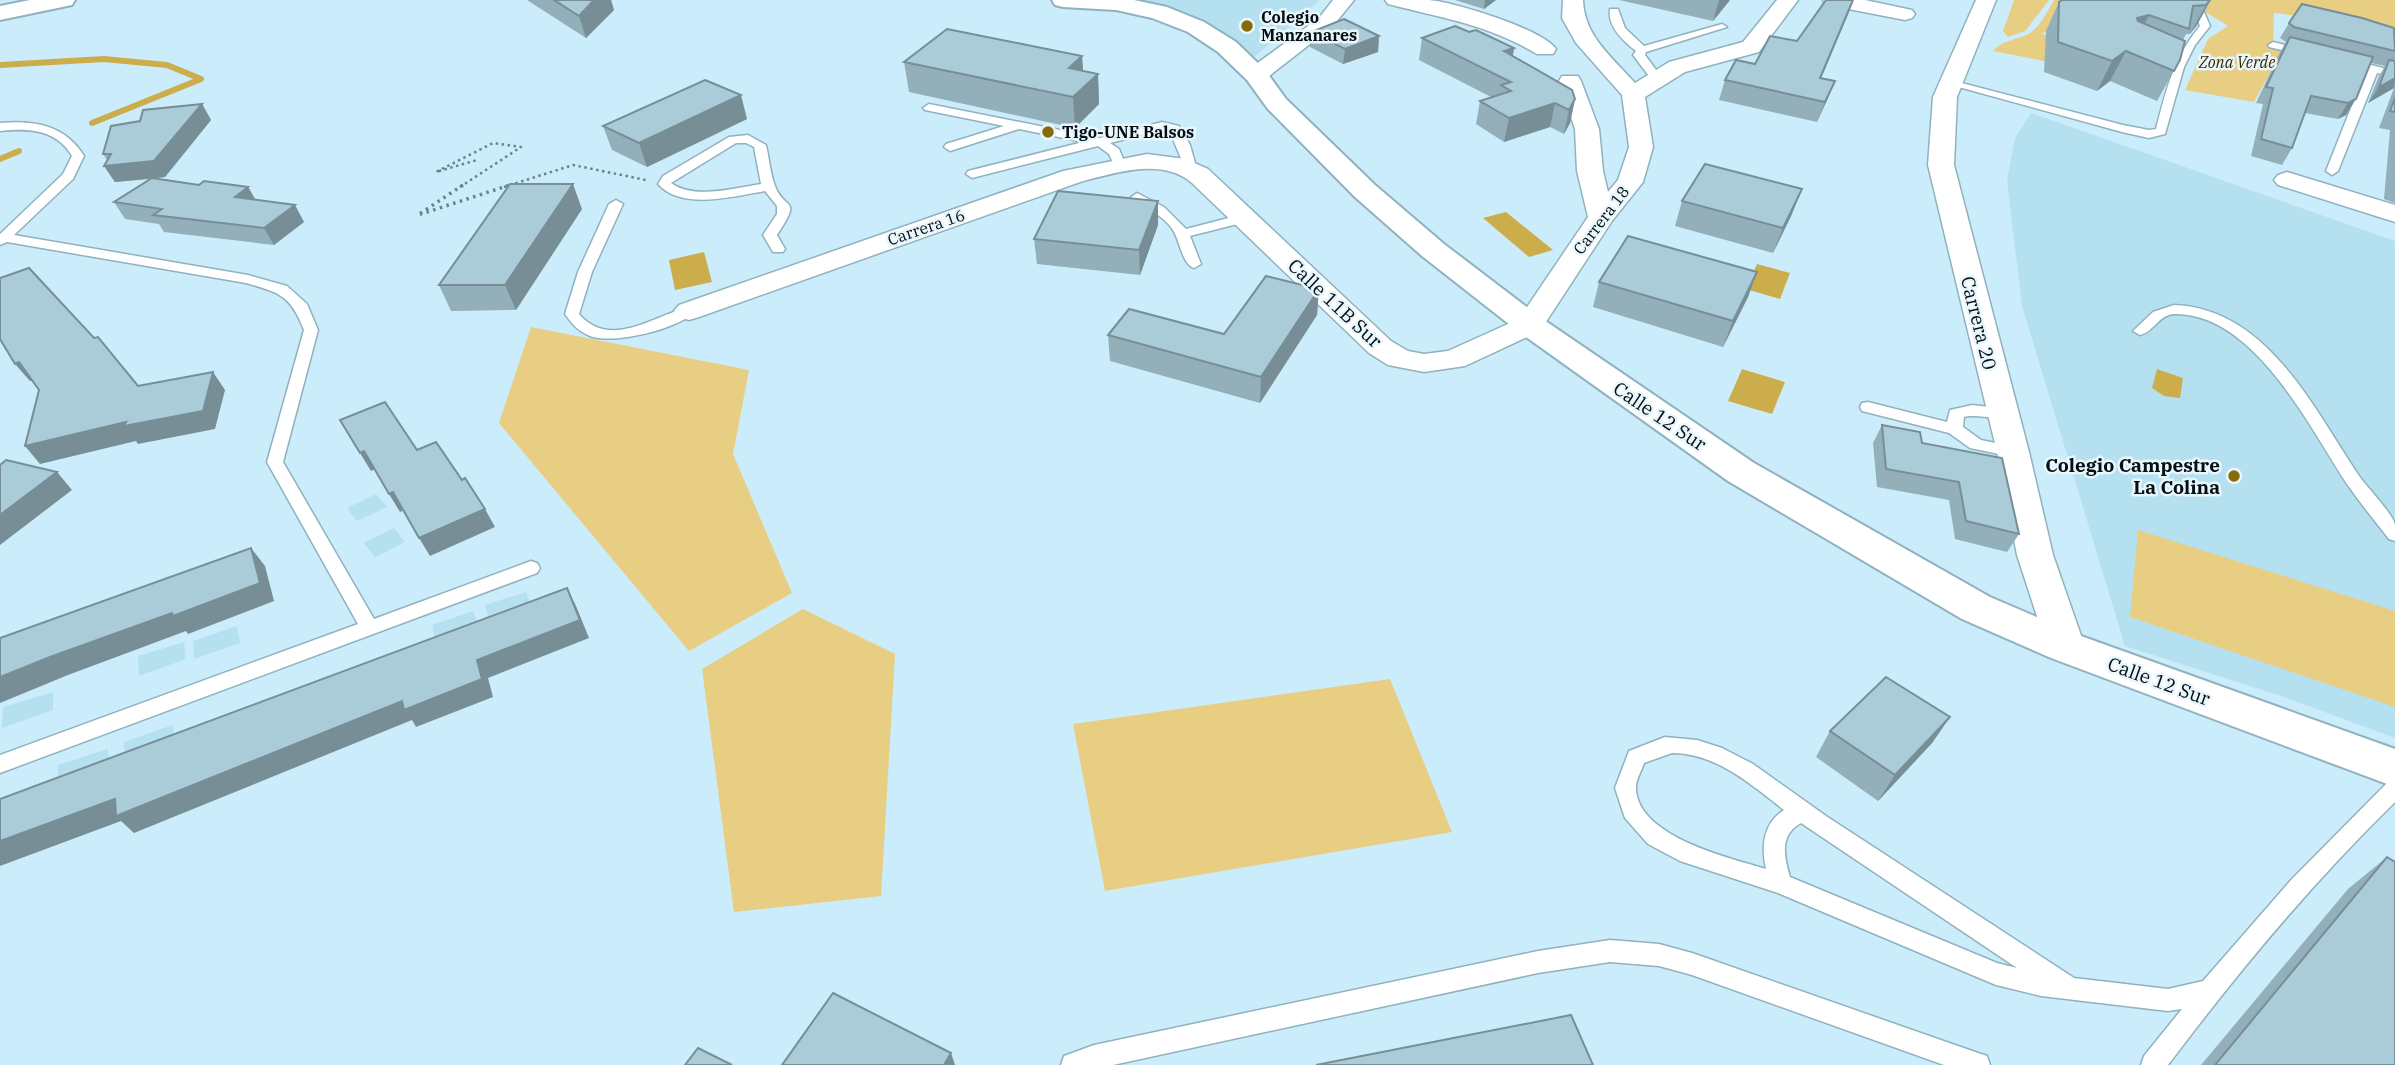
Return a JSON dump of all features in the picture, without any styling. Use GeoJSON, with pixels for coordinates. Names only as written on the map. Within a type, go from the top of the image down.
{"type":"FeatureCollection","features":[{"type":"Feature","properties":{"kind":"main road"},"geometry":{"type":"LineString","coordinates":[[0,13],[64,0]]}},
{"type":"Feature","properties":{"kind":"main road","name":"Calle 12 Sur"},"geometry":{"type":"LineString","coordinates":[[1063,0],[1116,3],[1179,19],[1227,47],[1256,75],[1277,104],[1365,191],[1433,250],[1530,325],[1741,472],[1976,608],[2066,647],[2395,768]]}},
{"type":"Feature","properties":{"kind":"main road","name":"Calle 12 Sur"},"geometry":{"type":"LineString","coordinates":[[2326,742],[2395,786]]}},
{"type":"Feature","properties":{"kind":"street"},"geometry":{"type":"LineString","coordinates":[[1395,0],[1441,9],[1485,22],[1527,38],[1545,49]]}},
{"type":"Feature","properties":{"kind":"street"},"geometry":{"type":"LineString","coordinates":[[1573,0],[1573,18],[1587,43],[1633,94],[1677,67],[1751,47],[1788,0]]}},
{"type":"Feature","properties":{"kind":"street"},"geometry":{"type":"LineString","coordinates":[[1833,0],[1905,14]]}},
{"type":"Feature","properties":{"kind":"street","name":"Carrera 20"},"geometry":{"type":"LineString","coordinates":[[1986,0],[1945,97],[1941,165],[2013,452],[2035,555],[2066,647]]}},
{"type":"Feature","properties":{"kind":"street"},"geometry":{"type":"LineString","coordinates":[[1256,75],[1357,7]]}},
{"type":"Feature","properties":{"kind":"street"},"geometry":{"type":"LineString","coordinates":[[1570,82],[1587,129],[1590,171],[1601,216]]}},
{"type":"Feature","properties":{"kind":"street","name":"Carrera 18"},"geometry":{"type":"LineString","coordinates":[[1530,325],[1601,216],[1630,182],[1641,147],[1633,94]]}},
{"type":"Feature","properties":{"kind":"street","name":"Carrera 16"},"geometry":{"type":"LineString","coordinates":[[689,311],[785,260],[1072,176],[1120,166],[1179,166]]}},
{"type":"Feature","properties":{"kind":"street","name":"Calle 11B Sur"},"geometry":{"type":"LineString","coordinates":[[1179,166],[1244,218],[1380,347],[1399,358],[1424,363],[1454,359],[1530,325]]}},
{"type":"Feature","properties":{"kind":"street"},"geometry":{"type":"LineString","coordinates":[[2287,180],[2395,214]]}},
{"type":"Feature","properties":{"kind":"lane"},"geometry":{"type":"LineString","coordinates":[[1950,83],[2149,134],[2161,131],[2173,65],[2205,26],[2200,15],[2170,5]]}},
{"type":"Feature","properties":{"kind":"lane"},"geometry":{"type":"LineString","coordinates":[[1615,11],[1614,16],[1629,42],[1642,50]]}},
{"type":"Feature","properties":{"kind":"lane"},"geometry":{"type":"LineString","coordinates":[[1656,78],[1642,61],[1639,55],[1642,50],[1722,27]]}},
{"type":"Feature","properties":{"kind":"lane"},"geometry":{"type":"LineString","coordinates":[[2178,35],[2190,44]]}},
{"type":"Feature","properties":{"kind":"lane"},"geometry":{"type":"LineString","coordinates":[[2273,45],[2323,57]]}},
{"type":"Feature","properties":{"kind":"lane"},"geometry":{"type":"LineString","coordinates":[[2336,60],[2395,74]]}},
{"type":"Feature","properties":{"kind":"lane"},"geometry":{"type":"LineString","coordinates":[[2333,171],[2374,68]]}},
{"type":"Feature","properties":{"kind":"lane"},"geometry":{"type":"LineString","coordinates":[[929,108],[1101,142],[1115,152],[1120,166]]}},
{"type":"Feature","properties":{"kind":"lane"},"geometry":{"type":"LineString","coordinates":[[950,147],[1018,126]]}},
{"type":"Feature","properties":{"kind":"lane"},"geometry":{"type":"LineString","coordinates":[[0,127],[38,128],[61,134],[73,145],[78,156],[69,176],[2,239]]}},
{"type":"Feature","properties":{"kind":"lane"},"geometry":{"type":"LineString","coordinates":[[972,174],[1154,127],[1175,129],[1184,145],[1179,166]]}},
{"type":"Feature","properties":{"kind":"lane"},"geometry":{"type":"LineString","coordinates":[[768,187],[686,195],[671,191],[664,184],[667,179],[743,138],[760,145],[768,187],[784,206],[784,214],[770,234],[785,260]]}},
{"type":"Feature","properties":{"kind":"lane"},"geometry":{"type":"LineString","coordinates":[[1136,197],[1158,208],[1185,233],[1194,264]]}},
{"type":"Feature","properties":{"kind":"lane"},"geometry":{"type":"LineString","coordinates":[[616,204],[587,263],[575,299],[572,314],[577,323],[587,330],[599,333],[621,334],[689,311]]}},
{"type":"Feature","properties":{"kind":"lane"},"geometry":{"type":"LineString","coordinates":[[1185,233],[1244,218]]}},
{"type":"Feature","properties":{"kind":"lane"},"geometry":{"type":"LineString","coordinates":[[2,239],[248,279],[282,289],[302,307],[310,330],[275,462],[369,627]]}},
{"type":"Feature","properties":{"kind":"lane"},"geometry":{"type":"LineString","coordinates":[[2140,331],[2161,313],[2179,309],[2210,316],[2239,332],[2273,363],[2306,406],[2354,482],[2395,535]]}},
{"type":"Feature","properties":{"kind":"lane"},"geometry":{"type":"LineString","coordinates":[[1868,407],[1955,429],[1976,444],[2013,452]]}},
{"type":"Feature","properties":{"kind":"lane"},"geometry":{"type":"LineString","coordinates":[[1955,429],[1956,414],[1972,410],[2003,413]]}},
{"type":"Feature","properties":{"kind":"lane"},"geometry":{"type":"LineString","coordinates":[[0,764],[531,569]]}},
{"type":"Feature","properties":{"kind":"lane"},"geometry":{"type":"LineString","coordinates":[[2071,989],[1988,938],[1801,812],[1739,764],[1696,747],[1665,744],[1636,757],[1625,788],[1633,812],[1656,837],[1688,854],[1782,884],[1996,974],[2041,985],[2071,989],[2168,1000],[2207,992]]}},
{"type":"Feature","properties":{"kind":"lane"},"geometry":{"type":"LineString","coordinates":[[2153,1065],[2207,992],[2345,834],[2395,786]]}},
{"type":"Feature","properties":{"kind":"lane"},"geometry":{"type":"LineString","coordinates":[[1782,884],[1774,864],[1775,843],[1781,824],[1801,812]]}},
{"type":"Feature","properties":{"kind":"lane"},"geometry":{"type":"LineString","coordinates":[[1073,1065],[1094,1057],[1524,965],[1610,951],[1659,956],[1692,964],[1978,1065]]}},
{"type":"Feature","properties":{"kind":"path"},"geometry":{"type":"LineString","coordinates":[[477,160],[436,172],[493,143],[521,148],[418,215],[573,165],[664,184]]}},
{"type":"Feature","properties":{"kind":"shaded area","name":"Colegio Manzanares"},"geometry":{"type":"Polygon","coordinates":[[[1320,0],[1253,58],[1223,37],[1132,2],[1320,0]]]}},
{"type":"Feature","properties":{"kind":"shaded area","name":"Colegio Campestre La Colina"},"geometry":{"type":"Polygon","coordinates":[[[2031,113],[2395,241],[2395,738],[2284,697],[2125,646],[2022,306],[2007,181],[2015,138],[2031,113]]]}},
{"type":"Feature","properties":{"kind":"shaded area"},"geometry":{"type":"Polygon","coordinates":[[[1506,212],[1553,250],[1529,257],[1483,218],[1506,212]]]}},
{"type":"Feature","properties":{"kind":"shaded area"},"geometry":{"type":"Polygon","coordinates":[[[704,252],[712,282],[675,290],[669,260],[704,252]]]}},
{"type":"Feature","properties":{"kind":"shaded area"},"geometry":{"type":"Polygon","coordinates":[[[1757,264],[1790,273],[1780,299],[1746,289],[1757,264]]]}},
{"type":"Feature","properties":{"kind":"shaded area"},"geometry":{"type":"Polygon","coordinates":[[[1742,369],[1785,382],[1772,414],[1728,401],[1742,369]]]}},
{"type":"Feature","properties":{"kind":"shaded area"},"geometry":{"type":"Polygon","coordinates":[[[2157,369],[2183,378],[2180,398],[2164,396],[2152,388],[2157,369]]]}},
{"type":"Feature","properties":{"kind":"shaded area"},"geometry":{"type":"Polygon","coordinates":[[[376,494],[387,507],[357,521],[347,508],[376,494]]]}},
{"type":"Feature","properties":{"kind":"shaded area"},"geometry":{"type":"Polygon","coordinates":[[[394,528],[405,542],[375,557],[364,543],[394,528]]]}},
{"type":"Feature","properties":{"kind":"shaded area"},"geometry":{"type":"Polygon","coordinates":[[[526,592],[532,607],[490,623],[485,605],[526,592]]]}},
{"type":"Feature","properties":{"kind":"shaded area"},"geometry":{"type":"Polygon","coordinates":[[[473,611],[479,627],[436,643],[432,625],[473,611]]]}},
{"type":"Feature","properties":{"kind":"shaded area"},"geometry":{"type":"Polygon","coordinates":[[[237,626],[240,643],[194,659],[193,641],[237,626]]]}},
{"type":"Feature","properties":{"kind":"shaded area"},"geometry":{"type":"Polygon","coordinates":[[[184,642],[186,659],[139,676],[138,656],[184,642]]]}},
{"type":"Feature","properties":{"kind":"shaded area"},"geometry":{"type":"Polygon","coordinates":[[[53,692],[53,710],[2,728],[3,707],[53,692]]]}},
{"type":"Feature","properties":{"kind":"shaded area"},"geometry":{"type":"Polygon","coordinates":[[[173,725],[174,744],[125,763],[124,742],[173,725]]]}},
{"type":"Feature","properties":{"kind":"shaded area"},"geometry":{"type":"Polygon","coordinates":[[[108,749],[109,768],[58,787],[58,765],[108,749]]]}},
{"type":"Feature","properties":{"kind":"green space"},"geometry":{"type":"Polygon","coordinates":[[[2014,0],[2049,0],[2025,31],[2008,37],[2003,31],[2014,0]]]}},
{"type":"Feature","properties":{"kind":"green space","name":"Zona Verde"},"geometry":{"type":"Polygon","coordinates":[[[2054,0],[2395,0],[2395,44],[2300,16],[2274,13],[2273,45],[2282,51],[2254,102],[2185,90],[2208,39],[2228,26],[2199,8],[2041,33],[2075,52],[2044,61],[1993,51],[2034,30],[2054,0]]]}},
{"type":"Feature","properties":{"kind":"green space"},"geometry":{"type":"Polygon","coordinates":[[[531,327],[749,370],[733,454],[792,593],[689,651],[499,423],[531,327]]]}},
{"type":"Feature","properties":{"kind":"green space"},"geometry":{"type":"Polygon","coordinates":[[[2138,530],[2395,611],[2395,707],[2130,617],[2138,530]]]}},
{"type":"Feature","properties":{"kind":"green space"},"geometry":{"type":"Polygon","coordinates":[[[803,609],[895,654],[881,896],[734,912],[702,669],[803,609]]]}},
{"type":"Feature","properties":{"kind":"green space"},"geometry":{"type":"Polygon","coordinates":[[[1390,679],[1452,832],[1105,891],[1073,724],[1390,679]]]}},
{"type":"Feature","properties":{"kind":"building"},"geometry":{"type":"Polygon","coordinates":[[[554,0],[594,0],[579,16],[554,0]]]}},
{"type":"Feature","properties":{"kind":"building"},"geometry":{"type":"Polygon","coordinates":[[[1826,0],[1853,0],[1820,78],[1835,81],[1825,102],[1725,80],[1736,60],[1755,64],[1770,36],[1797,41],[1826,0]]]}},
{"type":"Feature","properties":{"kind":"building"},"geometry":{"type":"Polygon","coordinates":[[[2210,0],[2206,5],[2193,6],[2189,29],[2149,15],[2137,18],[2138,21],[2185,41],[2174,71],[2126,51],[2112,61],[2058,42],[2059,2],[2210,0]]]}},
{"type":"Feature","properties":{"kind":"building"},"geometry":{"type":"Polygon","coordinates":[[[2302,4],[2394,28],[2395,51],[2294,27],[2289,23],[2302,4]]]}},
{"type":"Feature","properties":{"kind":"building"},"geometry":{"type":"Polygon","coordinates":[[[1344,19],[1379,36],[1345,49],[1311,32],[1344,19]]]}},
{"type":"Feature","properties":{"kind":"building"},"geometry":{"type":"Polygon","coordinates":[[[1455,26],[1469,32],[1476,30],[1514,48],[1504,51],[1572,90],[1575,99],[1569,110],[1555,103],[1509,118],[1480,101],[1511,91],[1501,85],[1511,82],[1422,38],[1455,26]]]}},
{"type":"Feature","properties":{"kind":"building"},"geometry":{"type":"Polygon","coordinates":[[[947,29],[1082,56],[1069,68],[1098,74],[1073,97],[904,62],[947,29]]]}},
{"type":"Feature","properties":{"kind":"building"},"geometry":{"type":"Polygon","coordinates":[[[2290,37],[2373,57],[2356,99],[2348,103],[2311,96],[2292,148],[2261,139],[2273,88],[2266,87],[2290,37]]]}},
{"type":"Feature","properties":{"kind":"building"},"geometry":{"type":"Polygon","coordinates":[[[2389,60],[2395,61],[2395,78],[2379,87],[2389,60]]]}},
{"type":"Feature","properties":{"kind":"building"},"geometry":{"type":"Polygon","coordinates":[[[705,80],[741,95],[639,143],[603,126],[705,80]]]}},
{"type":"Feature","properties":{"kind":"building"},"geometry":{"type":"Polygon","coordinates":[[[2395,98],[2395,112],[2390,111],[2395,98]]]}},
{"type":"Feature","properties":{"kind":"building"},"geometry":{"type":"Polygon","coordinates":[[[202,104],[154,161],[104,166],[111,154],[103,154],[111,126],[140,121],[143,110],[202,104]]]}},
{"type":"Feature","properties":{"kind":"building"},"geometry":{"type":"Polygon","coordinates":[[[1705,164],[1802,189],[1783,228],[1682,201],[1705,164]]]}},
{"type":"Feature","properties":{"kind":"building"},"geometry":{"type":"Polygon","coordinates":[[[152,178],[199,185],[204,181],[248,187],[235,197],[295,205],[264,228],[153,215],[162,209],[114,202],[152,178]]]}},
{"type":"Feature","properties":{"kind":"building"},"geometry":{"type":"Polygon","coordinates":[[[510,184],[573,184],[505,285],[439,285],[510,184]]]}},
{"type":"Feature","properties":{"kind":"building"},"geometry":{"type":"Polygon","coordinates":[[[1058,191],[1158,201],[1139,250],[1034,239],[1058,191]]]}},
{"type":"Feature","properties":{"kind":"building"},"geometry":{"type":"Polygon","coordinates":[[[1628,236],[1757,272],[1733,321],[1599,282],[1628,236]]]}},
{"type":"Feature","properties":{"kind":"building"},"geometry":{"type":"Polygon","coordinates":[[[29,268],[94,338],[98,337],[138,386],[213,372],[203,411],[124,426],[126,422],[25,446],[39,390],[19,362],[15,364],[0,339],[0,278],[29,268]]]}},
{"type":"Feature","properties":{"kind":"building"},"geometry":{"type":"Polygon","coordinates":[[[1266,276],[1319,289],[1261,377],[1108,335],[1129,309],[1224,334],[1266,276]]]}},
{"type":"Feature","properties":{"kind":"building"},"geometry":{"type":"Polygon","coordinates":[[[385,402],[417,450],[436,442],[462,480],[465,478],[485,509],[419,538],[393,492],[389,494],[364,451],[360,453],[340,420],[385,402]]]}},
{"type":"Feature","properties":{"kind":"building"},"geometry":{"type":"Polygon","coordinates":[[[1882,425],[1920,432],[1922,443],[2002,458],[2019,534],[1966,521],[1959,482],[1886,469],[1882,425]]]}},
{"type":"Feature","properties":{"kind":"building"},"geometry":{"type":"Polygon","coordinates":[[[6,460],[57,472],[0,515],[0,465],[6,460]]]}},
{"type":"Feature","properties":{"kind":"building"},"geometry":{"type":"Polygon","coordinates":[[[251,548],[260,583],[0,677],[0,638],[251,548]]]}},
{"type":"Feature","properties":{"kind":"building"},"geometry":{"type":"Polygon","coordinates":[[[567,588],[580,620],[477,660],[482,679],[404,710],[402,701],[116,816],[115,799],[0,841],[0,799],[567,588]]]}},
{"type":"Feature","properties":{"kind":"building"},"geometry":{"type":"Polygon","coordinates":[[[1886,677],[1950,717],[1895,775],[1830,731],[1886,677]]]}},
{"type":"Feature","properties":{"kind":"building"},"geometry":{"type":"Polygon","coordinates":[[[2387,857],[2395,862],[2395,1065],[2215,1065],[2387,857]]]}},
{"type":"Feature","properties":{"kind":"building"},"geometry":{"type":"Polygon","coordinates":[[[833,993],[951,1053],[944,1065],[782,1065],[833,993]]]}},
{"type":"Feature","properties":{"kind":"building"},"geometry":{"type":"Polygon","coordinates":[[[1571,1015],[1593,1065],[1316,1065],[1571,1015]]]}},
{"type":"Feature","properties":{"kind":"building"},"geometry":{"type":"Polygon","coordinates":[[[698,1048],[732,1065],[685,1065],[698,1048]]]}},
{"type":"Feature","properties":{"kind":"waterway"},"geometry":{"type":"LineString","coordinates":[[0,65],[104,59],[167,65],[201,79],[92,123]]}},
{"type":"Feature","properties":{"kind":"waterway"},"geometry":{"type":"LineString","coordinates":[[0,159],[19,151]]}},
{"type":"Feature","properties":{"kind":"place","name":"Colegio Manzanares"},"geometry":{"type":"Point","coordinates":[1247,26]}},
{"type":"Feature","properties":{"kind":"place","name":"Tigo-UNE Balsos"},"geometry":{"type":"Point","coordinates":[1048,132]}},
{"type":"Feature","properties":{"kind":"place","name":"Colegio Campestre La Colina"},"geometry":{"type":"Point","coordinates":[2234,476]}}]}
